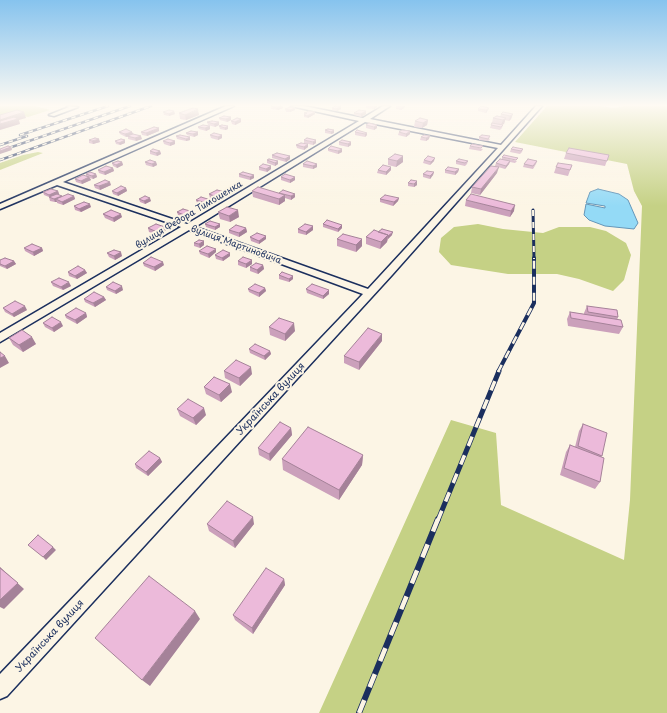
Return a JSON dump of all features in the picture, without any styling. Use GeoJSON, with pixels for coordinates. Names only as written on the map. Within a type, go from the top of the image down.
{"type":"FeatureCollection","features":[{"type":"Feature","properties":{"kind":"street"},"geometry":{"type":"LineString","coordinates":[[0,207],[154,139]]}},
{"type":"Feature","properties":{"kind":"street","name":"вулиця Федора Тимошенка"},"geometry":{"type":"LineString","coordinates":[[0,338],[188,227],[331,139]]}},
{"type":"Feature","properties":{"kind":"street"},"geometry":{"type":"LineString","coordinates":[[463,139],[503,147]]}},
{"type":"Feature","properties":{"kind":"street","name":"Українська вулиця"},"geometry":{"type":"LineString","coordinates":[[0,689],[370,293],[510,139]]}},
{"type":"Feature","properties":{"kind":"street","name":"вулиця Мартиновича"},"geometry":{"type":"LineString","coordinates":[[55,182],[188,227],[370,293]]}},
{"type":"Feature","properties":{"kind":"green space"},"geometry":{"type":"Polygon","coordinates":[[[517,139],[667,139],[667,713],[319,713],[451,420],[496,433],[501,505],[624,560],[630,500],[642,206],[634,191],[627,164],[515,142],[517,139]]]}},
{"type":"Feature","properties":{"kind":"green space"},"geometry":{"type":"Polygon","coordinates":[[[38,152],[43,153],[0,170],[0,163],[23,155],[38,152]]]}},
{"type":"Feature","properties":{"kind":"green space"},"geometry":{"type":"Polygon","coordinates":[[[478,224],[503,229],[543,233],[559,227],[590,227],[606,231],[626,243],[631,255],[624,280],[613,291],[579,279],[557,274],[508,274],[451,265],[439,252],[441,238],[454,227],[478,224]]]}},
{"type":"Feature","properties":{"kind":"water"},"geometry":{"type":"Polygon","coordinates":[[[598,189],[619,194],[628,200],[638,223],[634,229],[605,226],[589,220],[584,215],[586,204],[605,208],[605,206],[586,203],[590,192],[598,189]]]}},
{"type":"Feature","properties":{"kind":"building"},"geometry":{"type":"Polygon","coordinates":[[[120,139],[125,140],[119,143],[115,141],[120,139]]]}},
{"type":"Feature","properties":{"kind":"building"},"geometry":{"type":"Polygon","coordinates":[[[169,139],[175,141],[170,143],[163,141],[169,139]]]}},
{"type":"Feature","properties":{"kind":"building"},"geometry":{"type":"Polygon","coordinates":[[[313,139],[316,140],[313,142],[304,140],[313,139]]]}},
{"type":"Feature","properties":{"kind":"building"},"geometry":{"type":"Polygon","coordinates":[[[342,140],[351,142],[348,144],[339,142],[342,140]]]}},
{"type":"Feature","properties":{"kind":"building"},"geometry":{"type":"Polygon","coordinates":[[[301,143],[308,144],[304,147],[296,145],[301,143]]]}},
{"type":"Feature","properties":{"kind":"building"},"geometry":{"type":"Polygon","coordinates":[[[472,144],[483,146],[481,148],[470,146],[472,144]]]}},
{"type":"Feature","properties":{"kind":"building"},"geometry":{"type":"Polygon","coordinates":[[[8,146],[11,147],[0,151],[0,149],[8,146]]]}},
{"type":"Feature","properties":{"kind":"building"},"geometry":{"type":"Polygon","coordinates":[[[331,146],[342,149],[338,151],[328,149],[331,146]]]}},
{"type":"Feature","properties":{"kind":"building"},"geometry":{"type":"Polygon","coordinates":[[[513,147],[523,149],[521,151],[511,149],[513,147]]]}},
{"type":"Feature","properties":{"kind":"building"},"geometry":{"type":"Polygon","coordinates":[[[569,148],[609,155],[607,161],[566,153],[569,148]]]}},
{"type":"Feature","properties":{"kind":"building"},"geometry":{"type":"Polygon","coordinates":[[[153,149],[160,151],[156,153],[150,151],[153,149]]]}},
{"type":"Feature","properties":{"kind":"building"},"geometry":{"type":"Polygon","coordinates":[[[277,153],[290,156],[285,159],[272,155],[277,153]]]}},
{"type":"Feature","properties":{"kind":"building"},"geometry":{"type":"Polygon","coordinates":[[[395,154],[403,156],[397,161],[388,159],[395,154]]]}},
{"type":"Feature","properties":{"kind":"building"},"geometry":{"type":"Polygon","coordinates":[[[504,155],[518,158],[516,160],[502,157],[504,155]]]}},
{"type":"Feature","properties":{"kind":"building"},"geometry":{"type":"Polygon","coordinates":[[[428,156],[435,158],[431,162],[424,160],[428,156]]]}},
{"type":"Feature","properties":{"kind":"building"},"geometry":{"type":"Polygon","coordinates":[[[459,159],[468,161],[465,163],[456,161],[459,159]]]}},
{"type":"Feature","properties":{"kind":"building"},"geometry":{"type":"Polygon","coordinates":[[[500,159],[510,161],[506,166],[496,163],[500,159]]]}},
{"type":"Feature","properties":{"kind":"building"},"geometry":{"type":"Polygon","coordinates":[[[528,159],[537,161],[533,166],[524,164],[528,159]]]}},
{"type":"Feature","properties":{"kind":"building"},"geometry":{"type":"Polygon","coordinates":[[[150,160],[156,162],[152,164],[145,162],[150,160]]]}},
{"type":"Feature","properties":{"kind":"building"},"geometry":{"type":"Polygon","coordinates":[[[267,160],[278,161],[275,163],[267,160]]]}},
{"type":"Feature","properties":{"kind":"building"},"geometry":{"type":"Polygon","coordinates":[[[118,161],[122,162],[116,165],[112,163],[118,161]]]}},
{"type":"Feature","properties":{"kind":"building"},"geometry":{"type":"Polygon","coordinates":[[[307,161],[317,164],[313,166],[303,164],[307,161]]]}},
{"type":"Feature","properties":{"kind":"building"},"geometry":{"type":"Polygon","coordinates":[[[558,163],[572,165],[570,170],[556,167],[558,163]]]}},
{"type":"Feature","properties":{"kind":"building"},"geometry":{"type":"Polygon","coordinates":[[[263,164],[271,166],[266,169],[259,167],[263,164]]]}},
{"type":"Feature","properties":{"kind":"building"},"geometry":{"type":"Polygon","coordinates":[[[383,165],[391,167],[386,172],[378,170],[383,165]]]}},
{"type":"Feature","properties":{"kind":"building"},"geometry":{"type":"Polygon","coordinates":[[[106,166],[113,168],[104,172],[98,170],[106,166]]]}},
{"type":"Feature","properties":{"kind":"building"},"geometry":{"type":"Polygon","coordinates":[[[491,166],[499,167],[481,189],[472,187],[491,166]]]}},
{"type":"Feature","properties":{"kind":"building"},"geometry":{"type":"Polygon","coordinates":[[[448,167],[459,169],[455,172],[445,170],[448,167]]]}},
{"type":"Feature","properties":{"kind":"building"},"geometry":{"type":"Polygon","coordinates":[[[427,171],[434,172],[430,176],[423,174],[427,171]]]}},
{"type":"Feature","properties":{"kind":"building"},"geometry":{"type":"Polygon","coordinates":[[[90,172],[96,174],[92,176],[86,174],[90,172]]]}},
{"type":"Feature","properties":{"kind":"building"},"geometry":{"type":"Polygon","coordinates":[[[243,172],[254,175],[250,177],[239,174],[243,172]]]}},
{"type":"Feature","properties":{"kind":"building"},"geometry":{"type":"Polygon","coordinates":[[[285,174],[295,177],[290,180],[281,177],[285,174]]]}},
{"type":"Feature","properties":{"kind":"building"},"geometry":{"type":"Polygon","coordinates":[[[83,175],[89,177],[81,181],[75,179],[83,175]]]}},
{"type":"Feature","properties":{"kind":"building"},"geometry":{"type":"Polygon","coordinates":[[[105,180],[110,182],[99,186],[94,185],[105,180]]]}},
{"type":"Feature","properties":{"kind":"building"},"geometry":{"type":"Polygon","coordinates":[[[411,180],[417,181],[414,184],[408,183],[411,180]]]}},
{"type":"Feature","properties":{"kind":"building"},"geometry":{"type":"Polygon","coordinates":[[[121,186],[126,188],[117,193],[112,191],[121,186]]]}},
{"type":"Feature","properties":{"kind":"building"},"geometry":{"type":"Polygon","coordinates":[[[258,187],[285,195],[279,199],[252,191],[258,187]]]}},
{"type":"Feature","properties":{"kind":"building"},"geometry":{"type":"Polygon","coordinates":[[[51,189],[58,191],[49,195],[43,192],[51,189]]]}},
{"type":"Feature","properties":{"kind":"building"},"geometry":{"type":"Polygon","coordinates":[[[217,190],[225,192],[217,197],[209,194],[217,190]]]}},
{"type":"Feature","properties":{"kind":"building"},"geometry":{"type":"Polygon","coordinates":[[[283,190],[295,194],[291,196],[279,193],[283,190]]]}},
{"type":"Feature","properties":{"kind":"building"},"geometry":{"type":"Polygon","coordinates":[[[57,194],[62,196],[54,199],[49,197],[57,194]]]}},
{"type":"Feature","properties":{"kind":"building"},"geometry":{"type":"Polygon","coordinates":[[[68,194],[74,196],[62,202],[56,199],[68,194]]]}},
{"type":"Feature","properties":{"kind":"building"},"geometry":{"type":"Polygon","coordinates":[[[471,194],[515,205],[511,211],[466,200],[471,194]]]}},
{"type":"Feature","properties":{"kind":"building"},"geometry":{"type":"Polygon","coordinates":[[[385,195],[399,198],[394,202],[380,199],[385,195]]]}},
{"type":"Feature","properties":{"kind":"building"},"geometry":{"type":"Polygon","coordinates":[[[145,196],[150,198],[144,201],[139,199],[145,196]]]}},
{"type":"Feature","properties":{"kind":"building"},"geometry":{"type":"Polygon","coordinates":[[[201,197],[211,200],[206,203],[196,200],[201,197]]]}},
{"type":"Feature","properties":{"kind":"building"},"geometry":{"type":"Polygon","coordinates":[[[84,202],[90,204],[79,209],[74,206],[84,202]]]}},
{"type":"Feature","properties":{"kind":"building"},"geometry":{"type":"Polygon","coordinates":[[[227,207],[238,210],[229,216],[218,212],[227,207]]]}},
{"type":"Feature","properties":{"kind":"building"},"geometry":{"type":"Polygon","coordinates":[[[183,209],[190,211],[184,215],[177,212],[183,209]]]}},
{"type":"Feature","properties":{"kind":"building"},"geometry":{"type":"Polygon","coordinates":[[[111,210],[121,214],[113,218],[103,214],[111,210]]]}},
{"type":"Feature","properties":{"kind":"building"},"geometry":{"type":"Polygon","coordinates":[[[327,220],[342,225],[338,229],[323,224],[327,220]]]}},
{"type":"Feature","properties":{"kind":"building"},"geometry":{"type":"Polygon","coordinates":[[[210,221],[220,224],[215,227],[205,224],[210,221]]]}},
{"type":"Feature","properties":{"kind":"building"},"geometry":{"type":"Polygon","coordinates":[[[156,224],[165,227],[157,232],[148,228],[156,224]]]}},
{"type":"Feature","properties":{"kind":"building"},"geometry":{"type":"Polygon","coordinates":[[[305,224],[313,226],[306,232],[298,229],[305,224]]]}},
{"type":"Feature","properties":{"kind":"building"},"geometry":{"type":"Polygon","coordinates":[[[236,225],[246,228],[239,233],[229,230],[236,225]]]}},
{"type":"Feature","properties":{"kind":"building"},"geometry":{"type":"Polygon","coordinates":[[[382,229],[393,232],[388,236],[378,232],[382,229]]]}},
{"type":"Feature","properties":{"kind":"building"},"geometry":{"type":"Polygon","coordinates":[[[374,230],[388,235],[381,242],[366,237],[374,230]]]}},
{"type":"Feature","properties":{"kind":"building"},"geometry":{"type":"Polygon","coordinates":[[[257,233],[266,236],[259,241],[250,237],[257,233]]]}},
{"type":"Feature","properties":{"kind":"building"},"geometry":{"type":"Polygon","coordinates":[[[343,234],[362,239],[356,245],[337,239],[343,234]]]}},
{"type":"Feature","properties":{"kind":"building"},"geometry":{"type":"Polygon","coordinates":[[[199,240],[204,241],[199,244],[194,243],[199,240]]]}},
{"type":"Feature","properties":{"kind":"building"},"geometry":{"type":"Polygon","coordinates":[[[32,244],[42,248],[33,252],[24,248],[32,244]]]}},
{"type":"Feature","properties":{"kind":"building"},"geometry":{"type":"Polygon","coordinates":[[[207,246],[216,249],[208,254],[199,251],[207,246]]]}},
{"type":"Feature","properties":{"kind":"building"},"geometry":{"type":"Polygon","coordinates":[[[114,250],[121,252],[114,256],[107,253],[114,250]]]}},
{"type":"Feature","properties":{"kind":"building"},"geometry":{"type":"Polygon","coordinates":[[[223,250],[230,253],[222,258],[215,255],[223,250]]]}},
{"type":"Feature","properties":{"kind":"building"},"geometry":{"type":"Polygon","coordinates":[[[151,257],[163,262],[154,267],[143,263],[151,257]]]}},
{"type":"Feature","properties":{"kind":"building"},"geometry":{"type":"Polygon","coordinates":[[[243,257],[252,260],[246,264],[238,261],[243,257]]]}},
{"type":"Feature","properties":{"kind":"building"},"geometry":{"type":"Polygon","coordinates":[[[5,258],[14,261],[5,266],[0,264],[0,260],[5,258]]]}},
{"type":"Feature","properties":{"kind":"building"},"geometry":{"type":"Polygon","coordinates":[[[256,263],[263,265],[257,270],[250,267],[256,263]]]}},
{"type":"Feature","properties":{"kind":"building"},"geometry":{"type":"Polygon","coordinates":[[[78,266],[85,270],[75,276],[68,272],[78,266]]]}},
{"type":"Feature","properties":{"kind":"building"},"geometry":{"type":"Polygon","coordinates":[[[282,272],[293,276],[289,279],[279,275],[282,272]]]}},
{"type":"Feature","properties":{"kind":"building"},"geometry":{"type":"Polygon","coordinates":[[[59,278],[69,282],[61,287],[51,282],[59,278]]]}},
{"type":"Feature","properties":{"kind":"building"},"geometry":{"type":"Polygon","coordinates":[[[113,282],[122,286],[115,291],[106,287],[113,282]]]}},
{"type":"Feature","properties":{"kind":"building"},"geometry":{"type":"Polygon","coordinates":[[[255,284],[265,288],[259,293],[248,289],[255,284]]]}},
{"type":"Feature","properties":{"kind":"building"},"geometry":{"type":"Polygon","coordinates":[[[312,284],[329,290],[323,296],[306,289],[312,284]]]}},
{"type":"Feature","properties":{"kind":"building"},"geometry":{"type":"Polygon","coordinates":[[[94,292],[104,297],[93,303],[84,299],[94,292]]]}},
{"type":"Feature","properties":{"kind":"building"},"geometry":{"type":"Polygon","coordinates":[[[15,301],[25,306],[12,314],[3,308],[15,301]]]}},
{"type":"Feature","properties":{"kind":"building"},"geometry":{"type":"Polygon","coordinates":[[[587,306],[617,310],[618,317],[588,312],[587,306]]]}},
{"type":"Feature","properties":{"kind":"building"},"geometry":{"type":"Polygon","coordinates":[[[76,308],[86,313],[75,320],[65,315],[76,308]]]}},
{"type":"Feature","properties":{"kind":"building"},"geometry":{"type":"Polygon","coordinates":[[[570,312],[621,320],[623,327],[571,318],[570,312]]]}},
{"type":"Feature","properties":{"kind":"building"},"geometry":{"type":"Polygon","coordinates":[[[52,317],[61,322],[52,328],[43,323],[52,317]]]}},
{"type":"Feature","properties":{"kind":"building"},"geometry":{"type":"Polygon","coordinates":[[[279,318],[294,323],[285,334],[269,327],[279,318]]]}},
{"type":"Feature","properties":{"kind":"building"},"geometry":{"type":"Polygon","coordinates":[[[368,328],[382,334],[359,362],[344,356],[368,328]]]}},
{"type":"Feature","properties":{"kind":"building"},"geometry":{"type":"Polygon","coordinates":[[[22,330],[32,337],[19,345],[9,338],[22,330]]]}},
{"type":"Feature","properties":{"kind":"building"},"geometry":{"type":"Polygon","coordinates":[[[255,344],[270,351],[264,356],[249,349],[255,344]]]}},
{"type":"Feature","properties":{"kind":"building"},"geometry":{"type":"Polygon","coordinates":[[[0,352],[5,356],[0,358],[0,352]]]}},
{"type":"Feature","properties":{"kind":"building"},"geometry":{"type":"Polygon","coordinates":[[[236,360],[251,367],[239,378],[224,371],[236,360]]]}},
{"type":"Feature","properties":{"kind":"building"},"geometry":{"type":"Polygon","coordinates":[[[214,377],[230,384],[219,395],[204,387],[214,377]]]}},
{"type":"Feature","properties":{"kind":"building"},"geometry":{"type":"Polygon","coordinates":[[[188,399],[204,408],[193,418],[177,409],[188,399]]]}},
{"type":"Feature","properties":{"kind":"building"},"geometry":{"type":"Polygon","coordinates":[[[280,422],[291,428],[269,454],[258,448],[280,422]]]}},
{"type":"Feature","properties":{"kind":"building"},"geometry":{"type":"Polygon","coordinates":[[[583,424],[607,433],[602,456],[578,446],[583,424]]]}},
{"type":"Feature","properties":{"kind":"building"},"geometry":{"type":"Polygon","coordinates":[[[308,427],[363,455],[339,490],[282,459],[308,427]]]}},
{"type":"Feature","properties":{"kind":"building"},"geometry":{"type":"Polygon","coordinates":[[[570,445],[604,458],[600,482],[564,468],[570,445]]]}},
{"type":"Feature","properties":{"kind":"building"},"geometry":{"type":"Polygon","coordinates":[[[149,451],[160,458],[146,472],[135,464],[149,451]]]}},
{"type":"Feature","properties":{"kind":"building"},"geometry":{"type":"Polygon","coordinates":[[[227,501],[253,517],[233,541],[207,524],[227,501]]]}},
{"type":"Feature","properties":{"kind":"building"},"geometry":{"type":"Polygon","coordinates":[[[38,535],[53,547],[43,557],[28,545],[38,535]]]}},
{"type":"Feature","properties":{"kind":"building"},"geometry":{"type":"Polygon","coordinates":[[[0,568],[18,583],[0,600],[0,568]]]}},
{"type":"Feature","properties":{"kind":"building"},"geometry":{"type":"Polygon","coordinates":[[[266,568],[284,579],[252,628],[233,615],[266,568]]]}},
{"type":"Feature","properties":{"kind":"building"},"geometry":{"type":"Polygon","coordinates":[[[149,576],[195,611],[142,680],[95,638],[149,576]]]}},
{"type":"Feature","properties":{"kind":"railway"},"geometry":{"type":"LineString","coordinates":[[0,145],[17,139]]}},
{"type":"Feature","properties":{"kind":"railway"},"geometry":{"type":"LineString","coordinates":[[0,151],[34,139]]}},
{"type":"Feature","properties":{"kind":"railway"},"geometry":{"type":"LineString","coordinates":[[0,160],[58,139]]}},
{"type":"Feature","properties":{"kind":"railway"},"geometry":{"type":"LineString","coordinates":[[533,210],[534,259]]}},
{"type":"Feature","properties":{"kind":"railway"},"geometry":{"type":"LineString","coordinates":[[498,372],[534,303],[534,259]]}},
{"type":"Feature","properties":{"kind":"railway"},"geometry":{"type":"LineString","coordinates":[[438,520],[499,371]]}},
{"type":"Feature","properties":{"kind":"railway"},"geometry":{"type":"LineString","coordinates":[[359,713],[438,519]]}}]}
